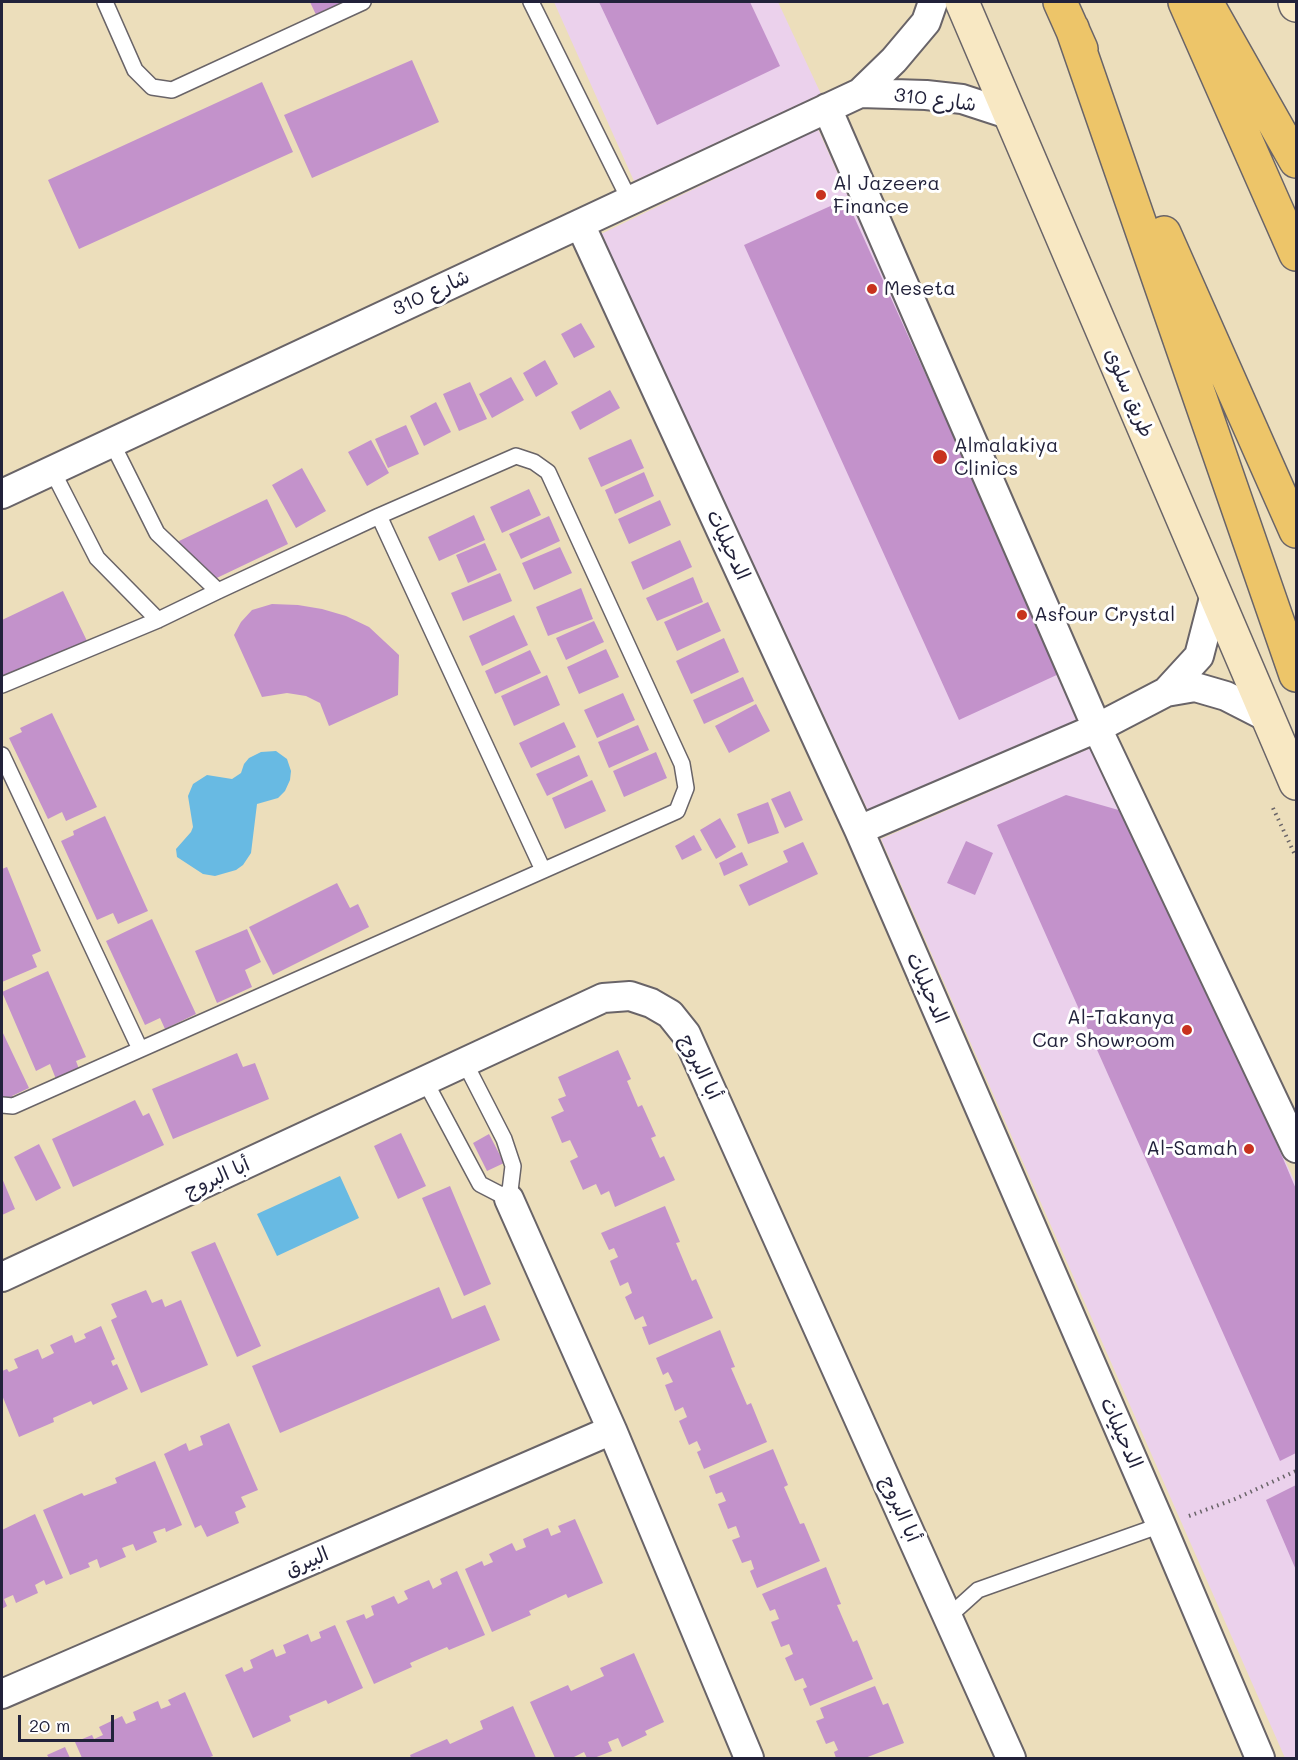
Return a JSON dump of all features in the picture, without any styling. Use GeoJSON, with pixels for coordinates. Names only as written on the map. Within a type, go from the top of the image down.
{"type":"FeatureCollection","features":[{"type":"Feature","properties":{"kind":"highway"},"geometry":{"type":"LineString","coordinates":[[1185,2],[1296,254]]}},
{"type":"Feature","properties":{"kind":"highway"},"geometry":{"type":"LineString","coordinates":[[1206,2],[1296,161]]}},
{"type":"Feature","properties":{"kind":"highway"},"geometry":{"type":"LineString","coordinates":[[1066,15],[1296,531]]}},
{"type":"Feature","properties":{"kind":"highway"},"geometry":{"type":"LineString","coordinates":[[1066,15],[1296,675]]}},
{"type":"Feature","properties":{"kind":"main road","name":"طريق سلوى"},"geometry":{"type":"LineString","coordinates":[[962,2],[1296,783]]}},
{"type":"Feature","properties":{"kind":"street","name":"شارع 310"},"geometry":{"type":"LineString","coordinates":[[2,494],[860,93],[894,60],[926,22],[933,2]]}},
{"type":"Feature","properties":{"kind":"street","name":"شارع 310"},"geometry":{"type":"LineString","coordinates":[[860,93],[926,95],[962,99],[1008,114]]}},
{"type":"Feature","properties":{"kind":"street"},"geometry":{"type":"LineString","coordinates":[[827,108],[1097,728],[1296,1148]]}},
{"type":"Feature","properties":{"kind":"street","name":"الدحيليات"},"geometry":{"type":"LineString","coordinates":[[580,224],[859,830],[1260,1758]]}},
{"type":"Feature","properties":{"kind":"street"},"geometry":{"type":"LineString","coordinates":[[1166,692],[1199,656],[1215,594]]}},
{"type":"Feature","properties":{"kind":"street"},"geometry":{"type":"LineString","coordinates":[[859,830],[1097,728],[1166,692],[1195,687],[1226,696],[1269,718]]}},
{"type":"Feature","properties":{"kind":"street","name":"أبا البروج"},"geometry":{"type":"LineString","coordinates":[[2,1277],[603,998],[630,996],[651,1003],[670,1014],[686,1034],[1011,1758]]}},
{"type":"Feature","properties":{"kind":"street"},"geometry":{"type":"LineString","coordinates":[[509,1199],[612,1430],[749,1758]]}},
{"type":"Feature","properties":{"kind":"street","name":"البيرق"},"geometry":{"type":"LineString","coordinates":[[2,1695],[612,1430]]}},
{"type":"Feature","properties":{"kind":"lane"},"geometry":{"type":"LineString","coordinates":[[105,2],[135,70],[152,87],[172,90],[363,2]]}},
{"type":"Feature","properties":{"kind":"lane"},"geometry":{"type":"LineString","coordinates":[[531,2],[630,201]]}},
{"type":"Feature","properties":{"kind":"lane"},"geometry":{"type":"LineString","coordinates":[[112,443],[157,533],[218,591]]}},
{"type":"Feature","properties":{"kind":"lane"},"geometry":{"type":"LineString","coordinates":[[2,685],[159,620],[379,516],[516,456],[534,462],[548,472],[682,764],[686,788],[677,810],[13,1106],[2,1105]]}},
{"type":"Feature","properties":{"kind":"lane"},"geometry":{"type":"LineString","coordinates":[[52,470],[97,558],[159,620]]}},
{"type":"Feature","properties":{"kind":"lane"},"geometry":{"type":"LineString","coordinates":[[379,516],[543,870]]}},
{"type":"Feature","properties":{"kind":"lane"},"geometry":{"type":"LineString","coordinates":[[2,755],[140,1049]]}},
{"type":"Feature","properties":{"kind":"lane"},"geometry":{"type":"LineString","coordinates":[[425,1082],[480,1184],[509,1199],[513,1166],[504,1139],[465,1063]]}},
{"type":"Feature","properties":{"kind":"lane"},"geometry":{"type":"LineString","coordinates":[[948,1617],[978,1590],[1161,1525]]}},
{"type":"Feature","properties":{"kind":"path"},"geometry":{"type":"LineString","coordinates":[[1161,1525],[1235,1499],[1296,1471]]}},
{"type":"Feature","properties":{"kind":"shaded area"},"geometry":{"type":"Polygon","coordinates":[[[554,2],[778,2],[821,94],[634,181],[554,2]]]}},
{"type":"Feature","properties":{"kind":"shaded area"},"geometry":{"type":"Polygon","coordinates":[[[818,129],[1084,725],[870,815],[601,234],[818,129]]]}},
{"type":"Feature","properties":{"kind":"shaded area"},"geometry":{"type":"Polygon","coordinates":[[[1093,747],[1296,1184],[1296,1758],[1285,1758],[881,839],[1093,747]]]}},
{"type":"Feature","properties":{"kind":"water"},"geometry":{"type":"Polygon","coordinates":[[[276,751],[287,759],[291,771],[290,780],[285,791],[278,798],[257,804],[251,853],[243,865],[236,870],[215,876],[203,874],[177,857],[176,849],[193,827],[188,796],[193,784],[207,775],[232,779],[241,773],[249,758],[261,752],[276,751]]]}},
{"type":"Feature","properties":{"kind":"water"},"geometry":{"type":"Polygon","coordinates":[[[340,1176],[359,1218],[277,1256],[257,1214],[340,1176]]]}},
{"type":"Feature","properties":{"kind":"building"},"geometry":{"type":"Polygon","coordinates":[[[310,2],[346,2],[318,19],[310,2]]]}},
{"type":"Feature","properties":{"kind":"building"},"geometry":{"type":"Polygon","coordinates":[[[599,2],[750,2],[780,66],[657,125],[599,2]]]}},
{"type":"Feature","properties":{"kind":"building"},"geometry":{"type":"Polygon","coordinates":[[[412,60],[439,122],[312,178],[284,115],[412,60]]]}},
{"type":"Feature","properties":{"kind":"building"},"geometry":{"type":"Polygon","coordinates":[[[262,82],[293,152],[79,249],[48,180],[262,82]]]}},
{"type":"Feature","properties":{"kind":"building"},"geometry":{"type":"Polygon","coordinates":[[[846,199],[1061,673],[959,720],[744,245],[846,199]]]}},
{"type":"Feature","properties":{"kind":"building"},"geometry":{"type":"Polygon","coordinates":[[[581,323],[595,347],[574,358],[561,334],[581,323]]]}},
{"type":"Feature","properties":{"kind":"building"},"geometry":{"type":"Polygon","coordinates":[[[545,360],[558,384],[536,397],[523,373],[545,360]]]}},
{"type":"Feature","properties":{"kind":"building"},"geometry":{"type":"Polygon","coordinates":[[[511,377],[524,400],[492,418],[479,394],[511,377]]]}},
{"type":"Feature","properties":{"kind":"building"},"geometry":{"type":"Polygon","coordinates":[[[470,382],[487,419],[459,431],[443,394],[470,382]]]}},
{"type":"Feature","properties":{"kind":"building"},"geometry":{"type":"Polygon","coordinates":[[[610,390],[620,408],[580,430],[571,412],[610,390]]]}},
{"type":"Feature","properties":{"kind":"building"},"geometry":{"type":"Polygon","coordinates":[[[436,402],[451,432],[424,446],[410,416],[436,402]]]}},
{"type":"Feature","properties":{"kind":"building"},"geometry":{"type":"Polygon","coordinates":[[[406,425],[419,454],[388,468],[375,439],[406,425]]]}},
{"type":"Feature","properties":{"kind":"building"},"geometry":{"type":"Polygon","coordinates":[[[631,439],[644,468],[601,487],[588,458],[631,439]]]}},
{"type":"Feature","properties":{"kind":"building"},"geometry":{"type":"Polygon","coordinates":[[[371,440],[389,473],[367,486],[348,452],[371,440]]]}},
{"type":"Feature","properties":{"kind":"building"},"geometry":{"type":"Polygon","coordinates":[[[302,468],[326,511],[296,528],[272,485],[302,468]]]}},
{"type":"Feature","properties":{"kind":"building"},"geometry":{"type":"Polygon","coordinates":[[[644,472],[654,496],[615,514],[605,490],[644,472]]]}},
{"type":"Feature","properties":{"kind":"building"},"geometry":{"type":"Polygon","coordinates":[[[529,489],[541,515],[502,533],[490,507],[529,489]]]}},
{"type":"Feature","properties":{"kind":"building"},"geometry":{"type":"Polygon","coordinates":[[[267,499],[288,544],[200,586],[179,541],[267,499]]]}},
{"type":"Feature","properties":{"kind":"building"},"geometry":{"type":"Polygon","coordinates":[[[660,500],[671,525],[629,544],[618,519],[660,500]]]}},
{"type":"Feature","properties":{"kind":"building"},"geometry":{"type":"Polygon","coordinates":[[[474,515],[485,540],[439,561],[428,537],[474,515]]]}},
{"type":"Feature","properties":{"kind":"building"},"geometry":{"type":"Polygon","coordinates":[[[549,516],[560,541],[521,559],[509,534],[549,516]]]}},
{"type":"Feature","properties":{"kind":"building"},"geometry":{"type":"Polygon","coordinates":[[[680,540],[692,567],[643,590],[631,562],[680,540]]]}},
{"type":"Feature","properties":{"kind":"building"},"geometry":{"type":"Polygon","coordinates":[[[485,543],[497,570],[468,583],[456,555],[485,543]]]}},
{"type":"Feature","properties":{"kind":"building"},"geometry":{"type":"Polygon","coordinates":[[[560,547],[572,573],[534,590],[522,563],[560,547]]]}},
{"type":"Feature","properties":{"kind":"building"},"geometry":{"type":"Polygon","coordinates":[[[500,573],[512,601],[463,621],[451,593],[500,573]]]}},
{"type":"Feature","properties":{"kind":"building"},"geometry":{"type":"Polygon","coordinates":[[[693,577],[703,602],[657,621],[646,598],[693,577]]]}},
{"type":"Feature","properties":{"kind":"building"},"geometry":{"type":"Polygon","coordinates":[[[581,588],[593,619],[548,636],[536,607],[581,588]]]}},
{"type":"Feature","properties":{"kind":"building"},"geometry":{"type":"Polygon","coordinates":[[[63,591],[87,641],[2,681],[2,620],[63,591]]]}},
{"type":"Feature","properties":{"kind":"building"},"geometry":{"type":"Polygon","coordinates":[[[708,602],[721,631],[677,651],[664,622],[708,602]]]}},
{"type":"Feature","properties":{"kind":"building"},"geometry":{"type":"Polygon","coordinates":[[[272,604],[322,609],[346,616],[369,627],[399,655],[398,695],[329,726],[320,703],[306,696],[287,693],[262,697],[234,635],[241,622],[252,610],[272,604]]]}},
{"type":"Feature","properties":{"kind":"building"},"geometry":{"type":"Polygon","coordinates":[[[514,615],[528,645],[482,666],[469,636],[514,615]]]}},
{"type":"Feature","properties":{"kind":"building"},"geometry":{"type":"Polygon","coordinates":[[[594,621],[604,642],[566,660],[556,638],[594,621]]]}},
{"type":"Feature","properties":{"kind":"building"},"geometry":{"type":"Polygon","coordinates":[[[724,638],[739,672],[691,694],[676,661],[724,638]]]}},
{"type":"Feature","properties":{"kind":"building"},"geometry":{"type":"Polygon","coordinates":[[[606,649],[619,677],[579,694],[567,667],[606,649]]]}},
{"type":"Feature","properties":{"kind":"building"},"geometry":{"type":"Polygon","coordinates":[[[530,650],[541,673],[495,694],[485,671],[530,650]]]}},
{"type":"Feature","properties":{"kind":"building"},"geometry":{"type":"Polygon","coordinates":[[[547,675],[560,705],[514,726],[501,696],[547,675]]]}},
{"type":"Feature","properties":{"kind":"building"},"geometry":{"type":"Polygon","coordinates":[[[743,677],[754,701],[704,724],[693,700],[743,677]]]}},
{"type":"Feature","properties":{"kind":"building"},"geometry":{"type":"Polygon","coordinates":[[[623,693],[635,720],[597,738],[584,710],[623,693]]]}},
{"type":"Feature","properties":{"kind":"building"},"geometry":{"type":"Polygon","coordinates":[[[756,704],[770,731],[729,753],[715,726],[756,704]]]}},
{"type":"Feature","properties":{"kind":"building"},"geometry":{"type":"Polygon","coordinates":[[[52,713],[97,807],[66,821],[62,812],[48,819],[9,738],[22,732],[20,728],[52,713]]]}},
{"type":"Feature","properties":{"kind":"building"},"geometry":{"type":"Polygon","coordinates":[[[564,722],[576,747],[531,768],[519,743],[564,722]]]}},
{"type":"Feature","properties":{"kind":"building"},"geometry":{"type":"Polygon","coordinates":[[[638,725],[649,750],[609,768],[598,742],[638,725]]]}},
{"type":"Feature","properties":{"kind":"building"},"geometry":{"type":"Polygon","coordinates":[[[656,752],[667,778],[624,797],[613,771],[656,752]]]}},
{"type":"Feature","properties":{"kind":"building"},"geometry":{"type":"Polygon","coordinates":[[[579,755],[588,776],[547,796],[536,774],[579,755]]]}},
{"type":"Feature","properties":{"kind":"building"},"geometry":{"type":"Polygon","coordinates":[[[592,780],[606,811],[565,829],[552,798],[592,780]]]}},
{"type":"Feature","properties":{"kind":"building"},"geometry":{"type":"Polygon","coordinates":[[[790,791],[803,820],[785,828],[771,799],[790,791]]]}},
{"type":"Feature","properties":{"kind":"building"},"geometry":{"type":"Polygon","coordinates":[[[1066,795],[1136,815],[1296,1189],[1296,1453],[1280,1461],[997,825],[1066,795]]]}},
{"type":"Feature","properties":{"kind":"building"},"geometry":{"type":"Polygon","coordinates":[[[768,802],[779,833],[748,844],[737,814],[768,802]]]}},
{"type":"Feature","properties":{"kind":"building"},"geometry":{"type":"Polygon","coordinates":[[[105,816],[148,911],[118,924],[113,913],[97,920],[61,841],[74,835],[73,831],[105,816]]]}},
{"type":"Feature","properties":{"kind":"building"},"geometry":{"type":"Polygon","coordinates":[[[720,818],[736,847],[716,859],[700,830],[720,818]]]}},
{"type":"Feature","properties":{"kind":"building"},"geometry":{"type":"Polygon","coordinates":[[[694,835],[702,850],[682,860],[675,846],[694,835]]]}},
{"type":"Feature","properties":{"kind":"building"},"geometry":{"type":"Polygon","coordinates":[[[966,841],[993,853],[975,895],[947,883],[966,841]]]}},
{"type":"Feature","properties":{"kind":"building"},"geometry":{"type":"Polygon","coordinates":[[[803,842],[818,874],[749,906],[739,885],[788,862],[783,851],[803,842]]]}},
{"type":"Feature","properties":{"kind":"building"},"geometry":{"type":"Polygon","coordinates":[[[742,852],[748,865],[724,876],[719,863],[742,852]]]}},
{"type":"Feature","properties":{"kind":"building"},"geometry":{"type":"Polygon","coordinates":[[[7,867],[41,951],[32,955],[37,967],[2,982],[2,869],[7,867]]]}},
{"type":"Feature","properties":{"kind":"building"},"geometry":{"type":"Polygon","coordinates":[[[337,883],[350,908],[358,904],[369,927],[273,975],[249,927],[337,883]]]}},
{"type":"Feature","properties":{"kind":"building"},"geometry":{"type":"Polygon","coordinates":[[[152,919],[196,1014],[165,1029],[160,1018],[145,1025],[106,941],[152,919]]]}},
{"type":"Feature","properties":{"kind":"building"},"geometry":{"type":"Polygon","coordinates":[[[247,929],[261,962],[245,970],[252,987],[217,1003],[195,951],[247,929]]]}},
{"type":"Feature","properties":{"kind":"building"},"geometry":{"type":"Polygon","coordinates":[[[48,971],[86,1057],[76,1061],[79,1069],[56,1079],[50,1064],[36,1071],[2,992],[48,971]]]}},
{"type":"Feature","properties":{"kind":"building"},"geometry":{"type":"Polygon","coordinates":[[[2,1031],[29,1088],[12,1096],[14,1099],[2,1106],[2,1031]]]}},
{"type":"Feature","properties":{"kind":"building"},"geometry":{"type":"Polygon","coordinates":[[[618,1050],[631,1079],[627,1081],[638,1107],[642,1105],[656,1136],[651,1138],[660,1158],[664,1156],[675,1180],[615,1207],[609,1191],[601,1195],[596,1184],[583,1190],[570,1161],[578,1157],[570,1140],[562,1143],[551,1117],[564,1111],[558,1099],[566,1096],[558,1077],[618,1050]]]}},
{"type":"Feature","properties":{"kind":"building"},"geometry":{"type":"Polygon","coordinates":[[[237,1053],[243,1067],[255,1063],[269,1099],[173,1139],[152,1089],[237,1053]]]}},
{"type":"Feature","properties":{"kind":"building"},"geometry":{"type":"Polygon","coordinates":[[[135,1100],[143,1116],[149,1113],[164,1145],[73,1187],[52,1139],[135,1100]]]}},
{"type":"Feature","properties":{"kind":"building"},"geometry":{"type":"Polygon","coordinates":[[[401,1133],[426,1186],[398,1199],[374,1146],[401,1133]]]}},
{"type":"Feature","properties":{"kind":"building"},"geometry":{"type":"Polygon","coordinates":[[[489,1134],[504,1163],[487,1171],[473,1143],[489,1134]]]}},
{"type":"Feature","properties":{"kind":"building"},"geometry":{"type":"Polygon","coordinates":[[[39,1144],[61,1188],[36,1201],[14,1157],[39,1144]]]}},
{"type":"Feature","properties":{"kind":"building"},"geometry":{"type":"Polygon","coordinates":[[[2,1178],[15,1209],[2,1215],[2,1178]]]}},
{"type":"Feature","properties":{"kind":"building"},"geometry":{"type":"Polygon","coordinates":[[[450,1186],[491,1284],[464,1296],[422,1198],[450,1186]]]}},
{"type":"Feature","properties":{"kind":"building"},"geometry":{"type":"Polygon","coordinates":[[[665,1206],[680,1242],[676,1243],[692,1281],[696,1279],[713,1318],[649,1345],[642,1327],[647,1326],[643,1316],[635,1320],[625,1297],[632,1293],[628,1282],[620,1286],[610,1261],[618,1257],[614,1248],[609,1250],[601,1233],[665,1206]]]}},
{"type":"Feature","properties":{"kind":"building"},"geometry":{"type":"Polygon","coordinates":[[[215,1242],[261,1346],[237,1357],[191,1252],[215,1242]]]}},
{"type":"Feature","properties":{"kind":"building"},"geometry":{"type":"Polygon","coordinates":[[[439,1287],[452,1319],[485,1305],[500,1340],[280,1433],[252,1366],[439,1287]]]}},
{"type":"Feature","properties":{"kind":"building"},"geometry":{"type":"Polygon","coordinates":[[[146,1290],[152,1303],[162,1299],[165,1307],[181,1300],[208,1365],[141,1393],[111,1320],[117,1317],[111,1304],[146,1290]]]}},
{"type":"Feature","properties":{"kind":"building"},"geometry":{"type":"Polygon","coordinates":[[[101,1326],[115,1359],[111,1361],[113,1366],[117,1364],[128,1389],[93,1405],[91,1401],[53,1418],[54,1422],[19,1437],[2,1395],[2,1371],[7,1369],[9,1372],[18,1368],[14,1359],[38,1349],[42,1359],[54,1353],[50,1345],[72,1335],[75,1343],[86,1338],[84,1334],[101,1326]]]}},
{"type":"Feature","properties":{"kind":"building"},"geometry":{"type":"Polygon","coordinates":[[[720,1330],[735,1367],[731,1368],[747,1405],[751,1403],[767,1442],[704,1469],[697,1452],[701,1450],[697,1441],[689,1445],[679,1421],[687,1417],[683,1407],[675,1411],[665,1385],[673,1382],[668,1372],[663,1375],[656,1358],[720,1330]]]}},
{"type":"Feature","properties":{"kind":"building"},"geometry":{"type":"Polygon","coordinates":[[[229,1423],[258,1490],[241,1497],[246,1507],[235,1512],[239,1523],[207,1537],[201,1525],[195,1528],[164,1454],[186,1443],[189,1451],[203,1445],[200,1436],[229,1423]]]}},
{"type":"Feature","properties":{"kind":"building"},"geometry":{"type":"Polygon","coordinates":[[[773,1449],[788,1485],[784,1487],[800,1524],[804,1523],[820,1561],[757,1588],[750,1571],[754,1569],[751,1560],[742,1563],[732,1540],[740,1537],[736,1526],[728,1529],[718,1504],[726,1501],[722,1492],[716,1494],[709,1476],[773,1449]]]}},
{"type":"Feature","properties":{"kind":"building"},"geometry":{"type":"Polygon","coordinates":[[[155,1461],[182,1525],[166,1532],[165,1528],[153,1532],[157,1542],[136,1551],[133,1544],[122,1548],[126,1557],[100,1568],[97,1559],[88,1563],[90,1567],[70,1575],[43,1510],[82,1493],[84,1496],[117,1483],[115,1478],[155,1461]]]}},
{"type":"Feature","properties":{"kind":"building"},"geometry":{"type":"Polygon","coordinates":[[[1296,1485],[1296,1570],[1266,1500],[1296,1485]]]}},
{"type":"Feature","properties":{"kind":"building"},"geometry":{"type":"Polygon","coordinates":[[[35,1514],[63,1578],[46,1585],[44,1580],[35,1585],[38,1593],[16,1603],[13,1595],[4,1599],[7,1606],[2,1609],[2,1530],[35,1514]]]}},
{"type":"Feature","properties":{"kind":"building"},"geometry":{"type":"Polygon","coordinates":[[[575,1519],[603,1583],[568,1598],[566,1594],[529,1611],[531,1615],[492,1632],[465,1569],[482,1561],[484,1566],[493,1562],[489,1554],[512,1543],[516,1551],[526,1547],[523,1539],[548,1528],[551,1536],[561,1532],[558,1526],[575,1519]]]}},
{"type":"Feature","properties":{"kind":"building"},"geometry":{"type":"Polygon","coordinates":[[[826,1567],[841,1604],[837,1605],[853,1642],[857,1640],[873,1679],[810,1706],[803,1689],[807,1687],[803,1678],[795,1681],[785,1658],[793,1654],[789,1644],[781,1647],[771,1622],[779,1619],[775,1609],[770,1611],[762,1594],[826,1567]]]}},
{"type":"Feature","properties":{"kind":"building"},"geometry":{"type":"Polygon","coordinates":[[[457,1571],[485,1635],[449,1650],[447,1647],[410,1663],[412,1667],[374,1684],[346,1621],[364,1614],[366,1619],[374,1615],[371,1606],[394,1596],[398,1604],[408,1599],[404,1591],[429,1580],[433,1589],[442,1584],[440,1579],[457,1571]]]}},
{"type":"Feature","properties":{"kind":"building"},"geometry":{"type":"Polygon","coordinates":[[[335,1625],[363,1688],[328,1704],[326,1700],[289,1716],[291,1721],[253,1738],[225,1675],[242,1667],[244,1672],[253,1668],[250,1660],[273,1649],[276,1657],[286,1653],[283,1645],[308,1634],[311,1642],[321,1638],[319,1632],[335,1625]]]}},
{"type":"Feature","properties":{"kind":"building"},"geometry":{"type":"Polygon","coordinates":[[[634,1653],[664,1722],[645,1731],[647,1735],[622,1747],[618,1738],[608,1742],[612,1751],[594,1758],[587,1758],[584,1752],[575,1758],[555,1758],[530,1702],[568,1685],[571,1691],[604,1676],[600,1668],[634,1653]]]}},
{"type":"Feature","properties":{"kind":"building"},"geometry":{"type":"Polygon","coordinates":[[[875,1686],[883,1705],[888,1703],[904,1743],[865,1758],[836,1758],[834,1752],[838,1750],[834,1741],[826,1744],[816,1721],[824,1718],[820,1708],[875,1686]]]}},
{"type":"Feature","properties":{"kind":"building"},"geometry":{"type":"Polygon","coordinates":[[[185,1692],[213,1756],[207,1758],[82,1758],[75,1742],[92,1735],[94,1739],[103,1735],[99,1727],[122,1716],[126,1724],[136,1720],[133,1712],[158,1701],[161,1709],[171,1705],[168,1700],[185,1692]]]}},
{"type":"Feature","properties":{"kind":"building"},"geometry":{"type":"Polygon","coordinates":[[[513,1706],[536,1758],[411,1758],[410,1755],[447,1739],[450,1744],[483,1729],[480,1721],[513,1706]]]}},
{"type":"Feature","properties":{"kind":"building"},"geometry":{"type":"Polygon","coordinates":[[[65,1747],[70,1758],[49,1758],[47,1755],[65,1747]]]}},
{"type":"Feature","properties":{"kind":"place","name":"Al Jazeera Finance"},"geometry":{"type":"Point","coordinates":[821,195]}},
{"type":"Feature","properties":{"kind":"place","name":"Meseta"},"geometry":{"type":"Point","coordinates":[872,289]}},
{"type":"Feature","properties":{"kind":"place","name":"Almalakiya Clinics"},"geometry":{"type":"Point","coordinates":[940,457]}},
{"type":"Feature","properties":{"kind":"place","name":"Asfour Crystal"},"geometry":{"type":"Point","coordinates":[1022,615]}},
{"type":"Feature","properties":{"kind":"place","name":"Al-Takanya Car Showroom"},"geometry":{"type":"Point","coordinates":[1187,1030]}},
{"type":"Feature","properties":{"kind":"place","name":"Al-Samah"},"geometry":{"type":"Point","coordinates":[1249,1149]}}]}
